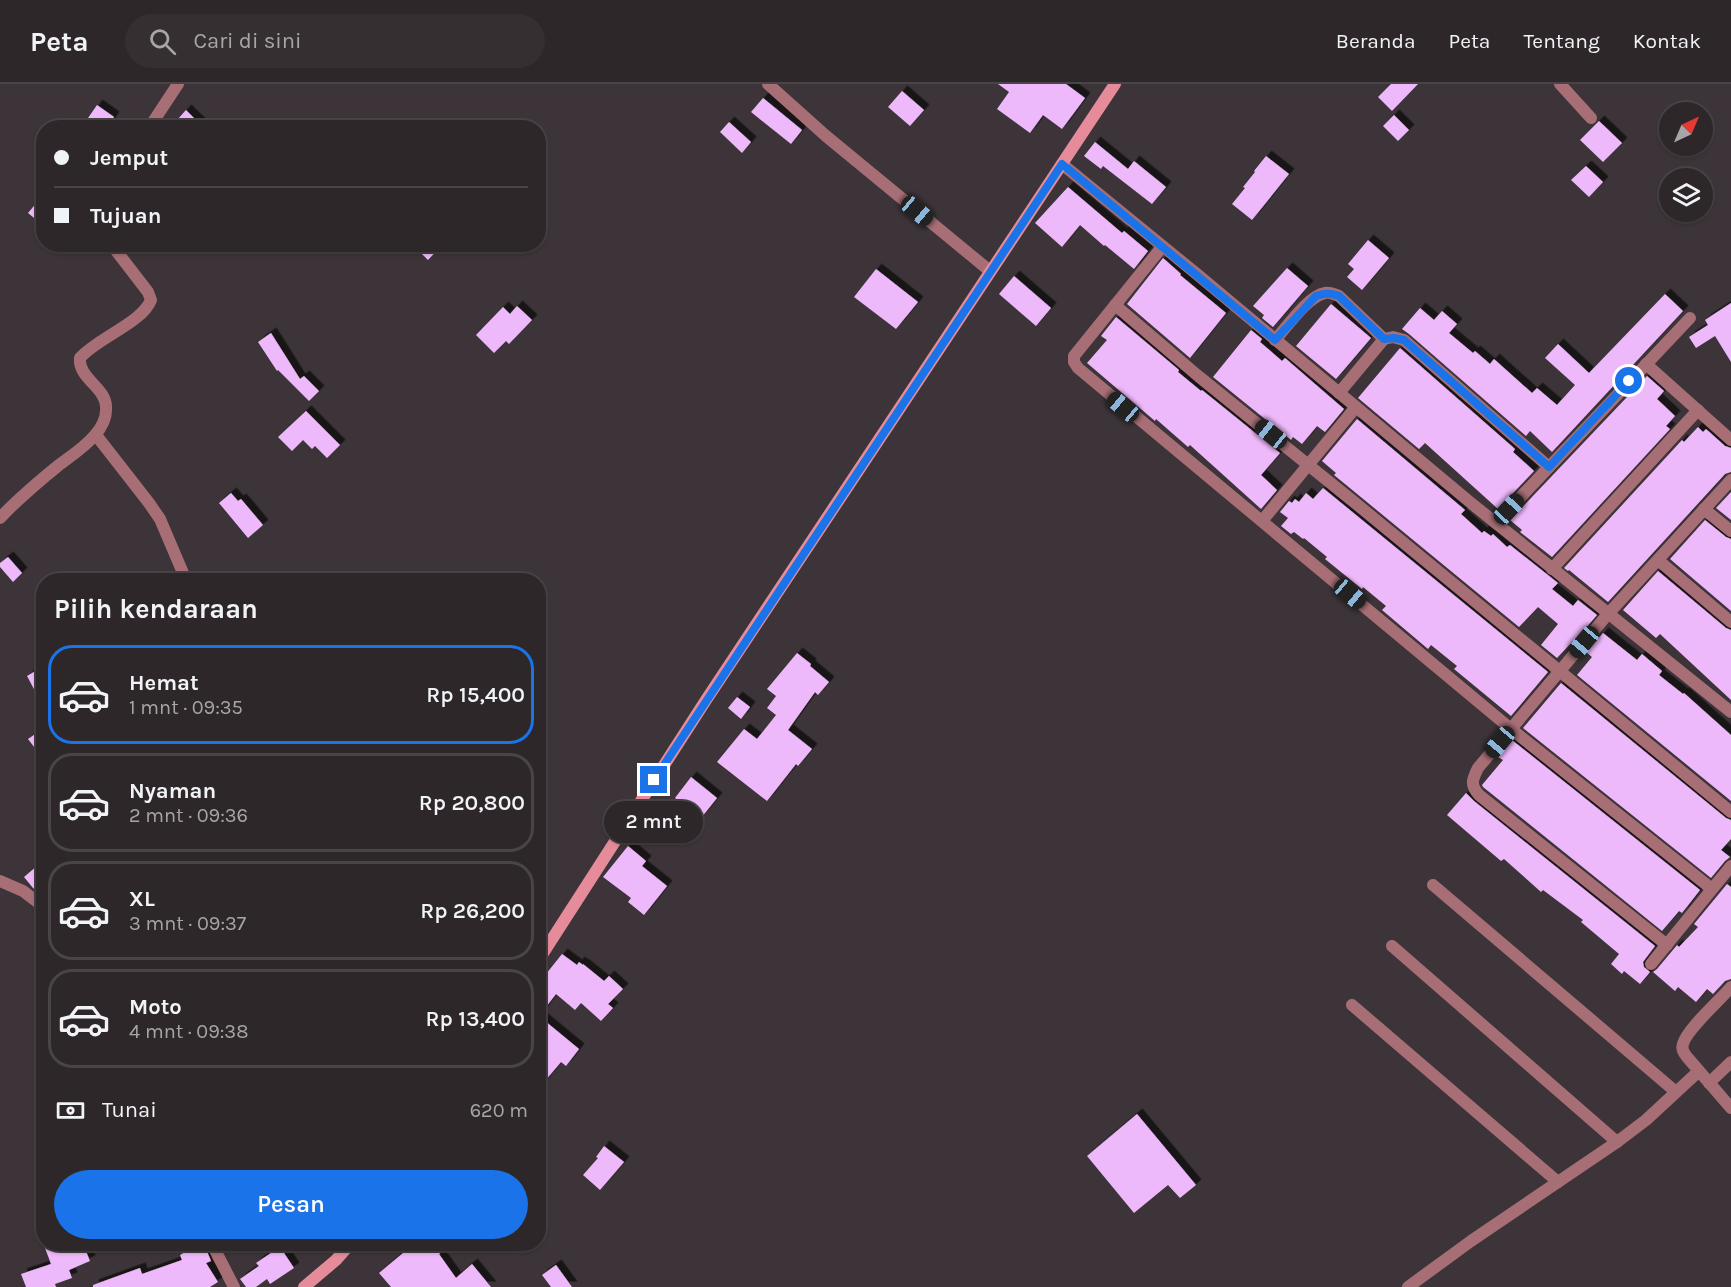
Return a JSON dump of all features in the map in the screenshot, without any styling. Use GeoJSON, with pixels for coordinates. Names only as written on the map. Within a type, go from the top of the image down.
{"type":"FeatureCollection","features":[{"type":"Feature","properties":{"kind":"main road"},"geometry":{"type":"LineString","coordinates":[[546,949],[706,700],[1115,84]]}},
{"type":"Feature","properties":{"kind":"main road"},"geometry":{"type":"LineString","coordinates":[[304,1287],[344,1251]]}},
{"type":"Feature","properties":{"kind":"street"},"geometry":{"type":"LineString","coordinates":[[154,120],[178,84]]}},
{"type":"Feature","properties":{"kind":"street"},"geometry":{"type":"LineString","coordinates":[[768,84],[826,136],[990,271]]}},
{"type":"Feature","properties":{"kind":"street"},"geometry":{"type":"LineString","coordinates":[[1560,84],[1591,118]]}},
{"type":"Feature","properties":{"kind":"street"},"geometry":{"type":"LineString","coordinates":[[1062,164],[1496,523],[1731,712]]}},
{"type":"Feature","properties":{"kind":"street"},"geometry":{"type":"LineString","coordinates":[[1162,247],[1074,356],[1074,362],[1078,368],[1511,729],[1712,890]]}},
{"type":"Feature","properties":{"kind":"street"},"geometry":{"type":"LineString","coordinates":[[0,518],[21,497],[96,435],[105,420],[106,404],[99,390],[82,371],[79,365],[80,358],[93,346],[131,321],[146,308],[151,300],[148,292],[117,252]]}},
{"type":"Feature","properties":{"kind":"street"},"geometry":{"type":"LineString","coordinates":[[1275,340],[1310,301],[1324,293],[1339,296],[1384,339]]}},
{"type":"Feature","properties":{"kind":"street"},"geometry":{"type":"LineString","coordinates":[[1115,305],[1197,375],[1731,812]]}},
{"type":"Feature","properties":{"kind":"street"},"geometry":{"type":"LineString","coordinates":[[1496,523],[1690,318]]}},
{"type":"Feature","properties":{"kind":"street"},"geometry":{"type":"LineString","coordinates":[[1339,393],[1384,339],[1404,340],[1549,467]]}},
{"type":"Feature","properties":{"kind":"street"},"geometry":{"type":"LineString","coordinates":[[1646,364],[1731,440]]}},
{"type":"Feature","properties":{"kind":"street"},"geometry":{"type":"LineString","coordinates":[[1262,521],[1356,407]]}},
{"type":"Feature","properties":{"kind":"street"},"geometry":{"type":"LineString","coordinates":[[1552,568],[1698,410]]}},
{"type":"Feature","properties":{"kind":"street"},"geometry":{"type":"LineString","coordinates":[[96,435],[149,502],[183,573]]}},
{"type":"Feature","properties":{"kind":"street"},"geometry":{"type":"LineString","coordinates":[[1667,945],[1479,795],[1474,789],[1474,776],[1478,768],[1608,614],[1731,480]]}},
{"type":"Feature","properties":{"kind":"street"},"geometry":{"type":"LineString","coordinates":[[1704,509],[1731,531]]}},
{"type":"Feature","properties":{"kind":"street"},"geometry":{"type":"LineString","coordinates":[[1658,560],[1731,622]]}},
{"type":"Feature","properties":{"kind":"street"},"geometry":{"type":"LineString","coordinates":[[1652,964],[1731,866]]}},
{"type":"Feature","properties":{"kind":"street"},"geometry":{"type":"LineString","coordinates":[[0,881],[23,891],[36,901]]}},
{"type":"Feature","properties":{"kind":"street"},"geometry":{"type":"LineString","coordinates":[[1433,885],[1676,1092]]}},
{"type":"Feature","properties":{"kind":"street"},"geometry":{"type":"LineString","coordinates":[[1392,946],[1617,1142]]}},
{"type":"Feature","properties":{"kind":"street"},"geometry":{"type":"LineString","coordinates":[[1731,987],[1703,1016],[1682,1044],[1687,1057],[1731,1108]]}},
{"type":"Feature","properties":{"kind":"street"},"geometry":{"type":"LineString","coordinates":[[1352,1005],[1558,1182]]}},
{"type":"Feature","properties":{"kind":"street"},"geometry":{"type":"LineString","coordinates":[[1709,1083],[1731,1062]]}},
{"type":"Feature","properties":{"kind":"street"},"geometry":{"type":"LineString","coordinates":[[1408,1287],[1471,1241],[1617,1142],[1646,1120],[1699,1071]]}},
{"type":"Feature","properties":{"kind":"street"},"geometry":{"type":"LineString","coordinates":[[216,1251],[234,1287]]}},
{"type":"Feature","properties":{"kind":"building"},"geometry":{"type":"Polygon","coordinates":[[[998,84],[1066,84],[1085,98],[1062,129],[1043,115],[1030,133],[997,109],[1009,92],[998,84]]]}},
{"type":"Feature","properties":{"kind":"building"},"geometry":{"type":"Polygon","coordinates":[[[1391,84],[1418,84],[1392,111],[1378,97],[1391,84]]]}},
{"type":"Feature","properties":{"kind":"building"},"geometry":{"type":"Polygon","coordinates":[[[902,91],[924,110],[910,126],[888,107],[902,91]]]}},
{"type":"Feature","properties":{"kind":"building"},"geometry":{"type":"Polygon","coordinates":[[[763,98],[802,130],[791,144],[751,112],[763,98]]]}},
{"type":"Feature","properties":{"kind":"building"},"geometry":{"type":"Polygon","coordinates":[[[97,105],[114,117],[112,120],[88,118],[97,105]]]}},
{"type":"Feature","properties":{"kind":"building"},"geometry":{"type":"Polygon","coordinates":[[[186,110],[197,120],[177,120],[186,110]]]}},
{"type":"Feature","properties":{"kind":"building"},"geometry":{"type":"Polygon","coordinates":[[[1394,115],[1409,130],[1398,141],[1383,126],[1394,115]]]}},
{"type":"Feature","properties":{"kind":"building"},"geometry":{"type":"Polygon","coordinates":[[[1599,121],[1622,143],[1603,162],[1580,140],[1599,121]]]}},
{"type":"Feature","properties":{"kind":"building"},"geometry":{"type":"Polygon","coordinates":[[[729,122],[751,142],[742,153],[720,132],[729,122]]]}},
{"type":"Feature","properties":{"kind":"building"},"geometry":{"type":"Polygon","coordinates":[[[1095,142],[1128,169],[1134,161],[1166,187],[1152,204],[1103,166],[1101,169],[1084,156],[1095,142]]]}},
{"type":"Feature","properties":{"kind":"building"},"geometry":{"type":"Polygon","coordinates":[[[1266,156],[1289,174],[1252,220],[1232,204],[1266,156]]]}},
{"type":"Feature","properties":{"kind":"building"},"geometry":{"type":"Polygon","coordinates":[[[1586,166],[1603,182],[1589,197],[1571,180],[1586,166]]]}},
{"type":"Feature","properties":{"kind":"building"},"geometry":{"type":"Polygon","coordinates":[[[1068,187],[1122,233],[1124,231],[1148,251],[1134,269],[1080,225],[1062,247],[1035,223],[1068,187]]]}},
{"type":"Feature","properties":{"kind":"building"},"geometry":{"type":"Polygon","coordinates":[[[36,204],[36,220],[28,213],[36,204]]]}},
{"type":"Feature","properties":{"kind":"building"},"geometry":{"type":"Polygon","coordinates":[[[1368,240],[1389,258],[1362,290],[1347,277],[1354,269],[1348,264],[1368,240]]]}},
{"type":"Feature","properties":{"kind":"building"},"geometry":{"type":"Polygon","coordinates":[[[420,252],[436,252],[428,260],[420,252]]]}},
{"type":"Feature","properties":{"kind":"building"},"geometry":{"type":"Polygon","coordinates":[[[1163,258],[1226,313],[1190,358],[1127,304],[1163,258]]]}},
{"type":"Feature","properties":{"kind":"building"},"geometry":{"type":"Polygon","coordinates":[[[1287,268],[1308,286],[1273,327],[1253,306],[1287,268]]]}},
{"type":"Feature","properties":{"kind":"building"},"geometry":{"type":"Polygon","coordinates":[[[876,269],[918,302],[896,329],[854,297],[876,269]]]}},
{"type":"Feature","properties":{"kind":"building"},"geometry":{"type":"Polygon","coordinates":[[[1014,276],[1051,308],[1036,326],[999,294],[1014,276]]]}},
{"type":"Feature","properties":{"kind":"building"},"geometry":{"type":"Polygon","coordinates":[[[1665,294],[1683,311],[1552,452],[1530,431],[1526,436],[1402,329],[1420,308],[1434,320],[1442,311],[1457,324],[1449,333],[1473,353],[1475,351],[1490,364],[1494,359],[1532,393],[1537,388],[1557,405],[1575,385],[1545,358],[1558,344],[1589,373],[1665,294]]]}},
{"type":"Feature","properties":{"kind":"building"},"geometry":{"type":"Polygon","coordinates":[[[1731,303],[1731,362],[1715,336],[1696,348],[1689,337],[1708,325],[1705,320],[1731,303]]]}},
{"type":"Feature","properties":{"kind":"building"},"geometry":{"type":"Polygon","coordinates":[[[1331,304],[1371,338],[1336,379],[1296,346],[1331,304]]]}},
{"type":"Feature","properties":{"kind":"building"},"geometry":{"type":"Polygon","coordinates":[[[517,306],[532,320],[509,344],[506,341],[494,353],[476,335],[503,307],[510,314],[517,306]]]}},
{"type":"Feature","properties":{"kind":"building"},"geometry":{"type":"Polygon","coordinates":[[[1116,317],[1179,370],[1178,372],[1280,453],[1261,475],[1277,490],[1261,509],[1190,445],[1188,447],[1156,419],[1155,421],[1087,363],[1107,340],[1101,336],[1116,317]]]}},
{"type":"Feature","properties":{"kind":"building"},"geometry":{"type":"Polygon","coordinates":[[[1251,330],[1262,339],[1260,342],[1282,361],[1285,358],[1344,409],[1325,432],[1317,426],[1302,444],[1293,437],[1291,440],[1213,377],[1251,330]]]}},
{"type":"Feature","properties":{"kind":"building"},"geometry":{"type":"Polygon","coordinates":[[[271,333],[300,379],[304,376],[319,391],[309,401],[277,371],[258,342],[271,333]]]}},
{"type":"Feature","properties":{"kind":"building"},"geometry":{"type":"Polygon","coordinates":[[[1400,348],[1515,449],[1513,452],[1534,471],[1498,509],[1425,443],[1419,449],[1358,398],[1400,348]]]}},
{"type":"Feature","properties":{"kind":"building"},"geometry":{"type":"Polygon","coordinates":[[[1647,376],[1664,391],[1657,399],[1675,416],[1666,426],[1670,429],[1552,557],[1520,532],[1522,530],[1510,520],[1647,376]]]}},
{"type":"Feature","properties":{"kind":"building"},"geometry":{"type":"Polygon","coordinates":[[[306,411],[340,445],[327,458],[315,446],[312,449],[303,440],[292,451],[278,437],[306,411]]]}},
{"type":"Feature","properties":{"kind":"building"},"geometry":{"type":"Polygon","coordinates":[[[1357,419],[1465,510],[1461,514],[1482,533],[1484,531],[1491,536],[1493,534],[1507,547],[1510,545],[1558,583],[1552,589],[1573,606],[1578,600],[1597,615],[1557,658],[1541,645],[1558,624],[1538,607],[1519,627],[1334,475],[1336,473],[1322,461],[1357,419]]]}},
{"type":"Feature","properties":{"kind":"building"},"geometry":{"type":"Polygon","coordinates":[[[1698,427],[1703,432],[1706,429],[1725,446],[1731,448],[1731,472],[1725,474],[1608,602],[1564,568],[1682,440],[1684,442],[1698,427]]]}},
{"type":"Feature","properties":{"kind":"building"},"geometry":{"type":"Polygon","coordinates":[[[1323,488],[1548,672],[1511,716],[1454,669],[1457,666],[1431,645],[1428,649],[1382,610],[1386,606],[1325,559],[1327,557],[1304,538],[1294,532],[1291,534],[1281,526],[1288,518],[1280,512],[1289,501],[1292,503],[1295,499],[1299,502],[1306,493],[1313,499],[1323,488]]]}},
{"type":"Feature","properties":{"kind":"building"},"geometry":{"type":"Polygon","coordinates":[[[1731,492],[1731,520],[1716,508],[1731,492]]]}},
{"type":"Feature","properties":{"kind":"building"},"geometry":{"type":"Polygon","coordinates":[[[231,493],[238,501],[241,499],[263,525],[248,538],[219,503],[231,493]]]}},
{"type":"Feature","properties":{"kind":"building"},"geometry":{"type":"Polygon","coordinates":[[[1705,520],[1731,539],[1731,611],[1670,559],[1705,520]]]}},
{"type":"Feature","properties":{"kind":"building"},"geometry":{"type":"Polygon","coordinates":[[[8,557],[22,573],[13,582],[0,567],[0,563],[8,557]]]}},
{"type":"Feature","properties":{"kind":"building"},"geometry":{"type":"Polygon","coordinates":[[[1658,571],[1731,630],[1731,700],[1660,634],[1656,638],[1623,610],[1658,571]]]}},
{"type":"Feature","properties":{"kind":"building"},"geometry":{"type":"Polygon","coordinates":[[[1603,633],[1637,660],[1642,654],[1662,671],[1659,675],[1684,693],[1731,735],[1731,801],[1577,675],[1592,657],[1586,652],[1603,633]]]}},
{"type":"Feature","properties":{"kind":"building"},"geometry":{"type":"Polygon","coordinates":[[[797,653],[829,682],[818,695],[815,692],[788,730],[812,749],[798,766],[796,764],[767,801],[717,762],[744,729],[757,739],[776,715],[767,708],[776,696],[767,689],[797,653]]]}},
{"type":"Feature","properties":{"kind":"building"},"geometry":{"type":"Polygon","coordinates":[[[36,671],[36,690],[35,691],[27,676],[36,671]]]}},
{"type":"Feature","properties":{"kind":"building"},"geometry":{"type":"Polygon","coordinates":[[[1561,683],[1731,820],[1731,839],[1721,850],[1730,857],[1711,878],[1523,728],[1561,683]]]}},
{"type":"Feature","properties":{"kind":"building"},"geometry":{"type":"Polygon","coordinates":[[[737,697],[750,707],[741,719],[728,708],[737,697]]]}},
{"type":"Feature","properties":{"kind":"building"},"geometry":{"type":"Polygon","coordinates":[[[36,734],[36,750],[28,739],[36,734]]]}},
{"type":"Feature","properties":{"kind":"building"},"geometry":{"type":"Polygon","coordinates":[[[1512,740],[1700,890],[1682,913],[1679,911],[1662,931],[1483,787],[1482,785],[1503,760],[1498,757],[1512,740]]]}},
{"type":"Feature","properties":{"kind":"building"},"geometry":{"type":"Polygon","coordinates":[[[691,777],[717,798],[701,818],[675,798],[691,777]]]}},
{"type":"Feature","properties":{"kind":"building"},"geometry":{"type":"Polygon","coordinates":[[[1466,793],[1655,946],[1643,962],[1644,967],[1650,972],[1640,984],[1624,971],[1622,974],[1611,964],[1619,954],[1581,922],[1583,920],[1543,890],[1541,892],[1504,859],[1501,861],[1447,815],[1466,793]]]}},
{"type":"Feature","properties":{"kind":"building"},"geometry":{"type":"Polygon","coordinates":[[[628,846],[646,861],[642,866],[667,886],[644,915],[628,902],[631,898],[603,877],[628,846]]]}},
{"type":"Feature","properties":{"kind":"building"},"geometry":{"type":"Polygon","coordinates":[[[36,867],[36,890],[33,888],[24,877],[36,867]]]}},
{"type":"Feature","properties":{"kind":"building"},"geometry":{"type":"Polygon","coordinates":[[[1727,884],[1731,887],[1731,979],[1725,981],[1713,994],[1707,989],[1696,1002],[1678,987],[1675,991],[1653,972],[1677,945],[1679,947],[1698,927],[1694,924],[1727,884]]]}},
{"type":"Feature","properties":{"kind":"building"},"geometry":{"type":"Polygon","coordinates":[[[562,954],[577,965],[579,962],[583,964],[604,981],[609,976],[623,989],[608,1004],[613,1008],[601,1021],[581,1003],[575,1010],[556,994],[546,1007],[546,974],[562,954]]]}},
{"type":"Feature","properties":{"kind":"building"},"geometry":{"type":"Polygon","coordinates":[[[546,1022],[579,1049],[566,1066],[561,1062],[546,1080],[546,1022]]]}},
{"type":"Feature","properties":{"kind":"building"},"geometry":{"type":"Polygon","coordinates":[[[1137,1114],[1196,1185],[1180,1198],[1168,1185],[1134,1213],[1087,1156],[1137,1114]]]}},
{"type":"Feature","properties":{"kind":"building"},"geometry":{"type":"Polygon","coordinates":[[[604,1146],[624,1162],[600,1190],[583,1175],[598,1158],[596,1157],[604,1146]]]}},
{"type":"Feature","properties":{"kind":"building"},"geometry":{"type":"Polygon","coordinates":[[[46,1251],[86,1251],[90,1261],[69,1270],[72,1278],[55,1284],[56,1287],[26,1287],[21,1274],[51,1264],[46,1251]]]}},
{"type":"Feature","properties":{"kind":"building"},"geometry":{"type":"Polygon","coordinates":[[[207,1251],[211,1261],[206,1263],[218,1282],[210,1287],[93,1287],[93,1285],[140,1268],[142,1274],[182,1260],[180,1255],[185,1252],[207,1251]]]}},
{"type":"Feature","properties":{"kind":"building"},"geometry":{"type":"Polygon","coordinates":[[[274,1251],[283,1251],[294,1268],[270,1284],[267,1279],[256,1287],[246,1287],[240,1279],[259,1266],[256,1263],[274,1251]]]}},
{"type":"Feature","properties":{"kind":"building"},"geometry":{"type":"Polygon","coordinates":[[[406,1251],[443,1251],[439,1254],[456,1278],[472,1264],[491,1287],[391,1287],[379,1273],[406,1251]]]}},
{"type":"Feature","properties":{"kind":"building"},"geometry":{"type":"Polygon","coordinates":[[[556,1265],[572,1287],[551,1287],[542,1275],[556,1265]]]}},
{"type":"Feature","properties":{"kind":"route"},"geometry":{"type":"LineString","coordinates":[[654,780],[1062,164],[1275,340],[1316,296],[1331,293],[1339,296],[1384,339],[1404,340],[1549,467],[1629,381]]}}]}
